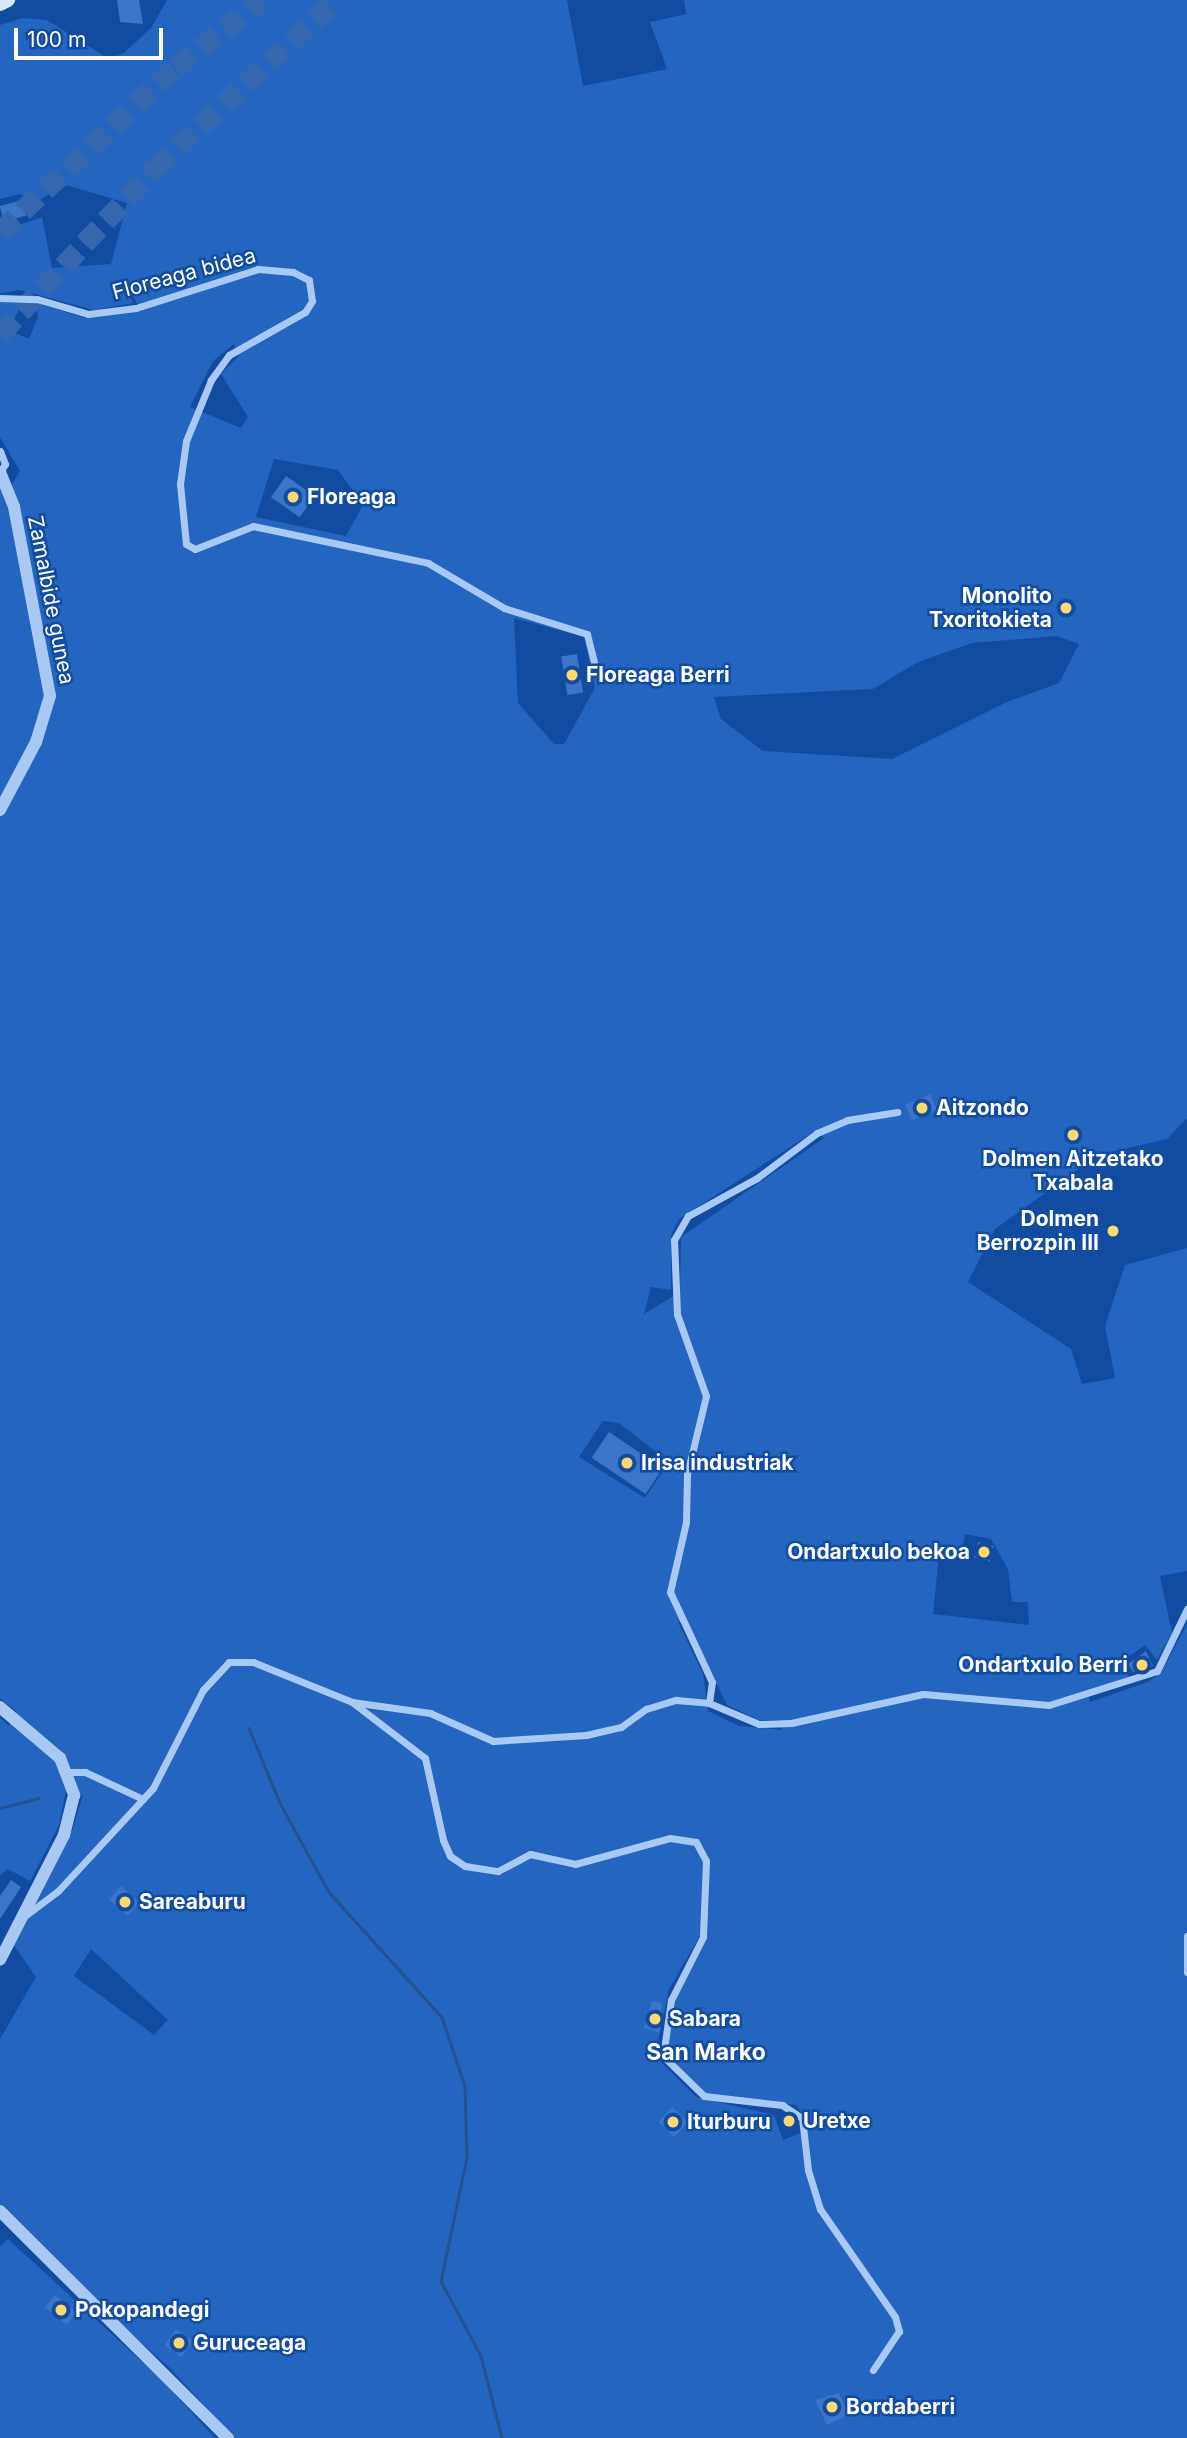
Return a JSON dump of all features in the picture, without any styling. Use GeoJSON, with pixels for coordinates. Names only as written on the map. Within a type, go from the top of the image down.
{"type":"FeatureCollection","features":[{"type":"Feature","properties":{"kind":"main road"},"geometry":{"type":"LineString","coordinates":[[0,4],[8,0]]}},
{"type":"Feature","properties":{"kind":"street","name":"Floreaga bidea"},"geometry":{"type":"LineString","coordinates":[[0,298],[20,296],[88,314],[110,313],[258,269],[293,272],[309,280],[312,302],[305,312],[229,355],[211,380],[186,442],[180,484],[186,544],[195,549],[253,526],[428,563],[504,608],[587,634],[595,666]]}},
{"type":"Feature","properties":{"kind":"street"},"geometry":{"type":"LineString","coordinates":[[0,451],[5,464],[0,472]]}},
{"type":"Feature","properties":{"kind":"street","name":"Zamalbide gunea"},"geometry":{"type":"LineString","coordinates":[[0,472],[14,507],[50,706],[0,810]]}},
{"type":"Feature","properties":{"kind":"street"},"geometry":{"type":"LineString","coordinates":[[709,1703],[712,1682],[670,1592],[686,1522],[687,1474],[706,1396],[677,1314],[674,1240],[688,1216],[757,1178],[817,1133],[847,1120],[897,1112]]}},
{"type":"Feature","properties":{"kind":"street"},"geometry":{"type":"LineString","coordinates":[[20,1920],[58,1891],[143,1799],[163,1772],[203,1690],[229,1662],[253,1662],[352,1702],[430,1713],[493,1741],[586,1735],[621,1727],[646,1709],[676,1700],[709,1703],[759,1724],[791,1723],[923,1694],[1021,1707],[1049,1705],[1157,1671],[1187,1609]]}},
{"type":"Feature","properties":{"kind":"street"},"geometry":{"type":"LineString","coordinates":[[352,1702],[425,1758],[443,1840],[450,1856],[464,1866],[498,1871],[530,1854],[575,1864],[670,1838],[696,1842],[706,1861],[703,1937],[671,2000],[663,2056],[704,2096],[782,2105],[802,2118],[808,2170],[820,2209],[895,2317],[895,2341],[873,2370]]}},
{"type":"Feature","properties":{"kind":"street"},"geometry":{"type":"LineString","coordinates":[[0,1707],[69,1772],[72,1815],[0,1960]]}},
{"type":"Feature","properties":{"kind":"street"},"geometry":{"type":"LineString","coordinates":[[69,1772],[85,1772],[143,1799]]}},
{"type":"Feature","properties":{"kind":"street"},"geometry":{"type":"LineString","coordinates":[[1187,1936],[1187,1972]]}},
{"type":"Feature","properties":{"kind":"street"},"geometry":{"type":"LineString","coordinates":[[0,2211],[228,2438]]}},
{"type":"Feature","properties":{"kind":"shaded area"},"geometry":{"type":"Polygon","coordinates":[[[167,0],[567,0],[583,86],[667,69],[650,22],[686,14],[684,0],[1187,0],[1187,1118],[1167,1139],[1098,1155],[995,1229],[968,1282],[1071,1349],[1082,1384],[1115,1378],[1105,1326],[1125,1265],[1187,1248],[1187,1571],[1160,1576],[1172,1633],[1157,1660],[1145,1645],[1120,1663],[1130,1678],[1088,1692],[1090,1702],[1148,1682],[1161,1673],[1187,1624],[1187,2438],[234,2438],[171,2369],[55,2267],[0,2209],[0,2039],[36,1977],[13,1944],[72,1831],[83,1795],[66,1791],[59,1825],[30,1881],[8,1869],[0,1875],[0,1718],[9,1726],[16,1711],[0,1698],[0,487],[5,496],[20,471],[0,437],[0,301],[24,300],[8,330],[29,339],[38,317],[36,303],[85,318],[142,311],[125,284],[133,303],[94,310],[20,290],[0,293],[0,232],[42,217],[52,268],[111,264],[127,203],[62,184],[39,201],[19,194],[0,199],[0,25],[23,18],[47,20],[109,59],[124,53],[151,28],[167,0]],[[234,344],[213,361],[190,407],[241,428],[248,417],[221,374],[239,356],[234,344]],[[274,459],[256,517],[346,536],[363,505],[338,470],[274,459]],[[514,618],[518,703],[554,744],[564,744],[595,688],[584,637],[514,618]],[[1057,636],[972,643],[918,662],[873,689],[714,697],[721,719],[763,751],[892,759],[1007,702],[1059,683],[1079,644],[1057,636]],[[818,1129],[679,1219],[671,1235],[671,1290],[651,1287],[644,1314],[680,1292],[681,1237],[824,1138],[818,1129]],[[603,1421],[579,1457],[645,1498],[669,1462],[619,1423],[603,1421]],[[965,1534],[963,1547],[939,1556],[933,1614],[1029,1625],[1028,1602],[1012,1602],[1008,1569],[991,1539],[965,1534]],[[685,1618],[678,1622],[703,1674],[708,1711],[739,1726],[783,1730],[779,1720],[759,1720],[727,1705],[685,1618]],[[701,1934],[669,1989],[656,2050],[660,2061],[696,2097],[774,2115],[783,2140],[812,2128],[796,2105],[708,2095],[670,2061],[667,2034],[677,1995],[703,1945],[701,1934]],[[91,1949],[74,1976],[154,2035],[168,2020],[91,1949]]]}},
{"type":"Feature","properties":{"kind":"shaded area"},"geometry":{"type":"Polygon","coordinates":[[[8,2239],[163,2381],[215,2438],[0,2438],[0,2246],[8,2239]]]}},
{"type":"Feature","properties":{"kind":"building"},"geometry":{"type":"Polygon","coordinates":[[[117,0],[139,0],[143,24],[120,22],[117,0]]]}},
{"type":"Feature","properties":{"kind":"building"},"geometry":{"type":"Polygon","coordinates":[[[22,200],[26,215],[4,221],[0,206],[22,200]]]}},
{"type":"Feature","properties":{"kind":"building","name":"Floreaga"},"geometry":{"type":"Polygon","coordinates":[[[286,476],[315,496],[300,517],[271,497],[286,476]]]}},
{"type":"Feature","properties":{"kind":"building","name":"Floreaga Berri"},"geometry":{"type":"Polygon","coordinates":[[[577,654],[583,693],[567,695],[561,657],[577,654]]]}},
{"type":"Feature","properties":{"kind":"building","name":"Aitzondo"},"geometry":{"type":"Polygon","coordinates":[[[930,1094],[937,1110],[912,1121],[905,1105],[930,1094]]]}},
{"type":"Feature","properties":{"kind":"building","name":"Irisa industriak"},"geometry":{"type":"Polygon","coordinates":[[[609,1432],[663,1468],[646,1494],[592,1458],[609,1432]]]}},
{"type":"Feature","properties":{"kind":"building","name":"Ondartxulo bekoa"},"geometry":{"type":"Polygon","coordinates":[[[978,1542],[994,1546],[990,1561],[974,1558],[978,1542]]]}},
{"type":"Feature","properties":{"kind":"building","name":"Ondartxulo Berri"},"geometry":{"type":"Polygon","coordinates":[[[1146,1651],[1153,1666],[1133,1672],[1128,1664],[1146,1651]]]}},
{"type":"Feature","properties":{"kind":"building"},"geometry":{"type":"Polygon","coordinates":[[[11,1880],[21,1887],[0,1919],[0,1896],[11,1880]]]}},
{"type":"Feature","properties":{"kind":"building","name":"Sareaburu"},"geometry":{"type":"Polygon","coordinates":[[[121,1886],[140,1903],[128,1916],[109,1899],[121,1886]]]}},
{"type":"Feature","properties":{"kind":"building","name":"Sabara"},"geometry":{"type":"Polygon","coordinates":[[[652,2001],[662,2003],[660,2033],[644,2028],[652,2001]]]}},
{"type":"Feature","properties":{"kind":"building","name":"Iturburu"},"geometry":{"type":"Polygon","coordinates":[[[672,2107],[688,2122],[674,2137],[658,2122],[672,2107]]]}},
{"type":"Feature","properties":{"kind":"building","name":"Pokopandegi"},"geometry":{"type":"Polygon","coordinates":[[[55,2295],[77,2313],[67,2325],[45,2307],[55,2295]]]}},
{"type":"Feature","properties":{"kind":"building","name":"Guruceaga"},"geometry":{"type":"Polygon","coordinates":[[[176,2329],[193,2341],[182,2357],[165,2345],[176,2329]]]}},
{"type":"Feature","properties":{"kind":"building","name":"Bordaberri"},"geometry":{"type":"Polygon","coordinates":[[[839,2393],[849,2415],[827,2425],[815,2400],[839,2393]]]}},
{"type":"Feature","properties":{"kind":"waterway"},"geometry":{"type":"LineString","coordinates":[[249,1728],[280,1803],[329,1892],[442,2017],[465,2086],[467,2158],[441,2281],[481,2356],[502,2438]]}},
{"type":"Feature","properties":{"kind":"waterway"},"geometry":{"type":"LineString","coordinates":[[0,1808],[39,1798]]}},
{"type":"Feature","properties":{"kind":"tunnel"},"geometry":{"type":"LineString","coordinates":[[0,232],[176,67],[262,0]]}},
{"type":"Feature","properties":{"kind":"tunnel"},"geometry":{"type":"LineString","coordinates":[[0,334],[155,168],[336,0]]}},
{"type":"Feature","properties":{"kind":"place","name":"Floreaga"},"geometry":{"type":"Point","coordinates":[293,497]}},
{"type":"Feature","properties":{"kind":"place","name":"Monolito Txoritokieta"},"geometry":{"type":"Point","coordinates":[1066,608]}},
{"type":"Feature","properties":{"kind":"place","name":"Floreaga Berri"},"geometry":{"type":"Point","coordinates":[572,675]}},
{"type":"Feature","properties":{"kind":"place","name":"Aitzondo"},"geometry":{"type":"Point","coordinates":[922,1108]}},
{"type":"Feature","properties":{"kind":"place","name":"Dolmen Aitzetako Txabala"},"geometry":{"type":"Point","coordinates":[1073,1135]}},
{"type":"Feature","properties":{"kind":"place","name":"Dolmen Berrozpin III"},"geometry":{"type":"Point","coordinates":[1113,1231]}},
{"type":"Feature","properties":{"kind":"place","name":"Irisa industriak"},"geometry":{"type":"Point","coordinates":[627,1463]}},
{"type":"Feature","properties":{"kind":"place","name":"Ondartxulo bekoa"},"geometry":{"type":"Point","coordinates":[984,1552]}},
{"type":"Feature","properties":{"kind":"place","name":"Ondartxulo Berri"},"geometry":{"type":"Point","coordinates":[1142,1665]}},
{"type":"Feature","properties":{"kind":"place","name":"Sareaburu"},"geometry":{"type":"Point","coordinates":[125,1902]}},
{"type":"Feature","properties":{"kind":"place","name":"Sabara"},"geometry":{"type":"Point","coordinates":[655,2019]}},
{"type":"Feature","properties":{"kind":"place","name":"Uretxe"},"geometry":{"type":"Point","coordinates":[789,2121]}},
{"type":"Feature","properties":{"kind":"place","name":"Iturburu"},"geometry":{"type":"Point","coordinates":[673,2122]}},
{"type":"Feature","properties":{"kind":"place","name":"Pokopandegi"},"geometry":{"type":"Point","coordinates":[61,2310]}},
{"type":"Feature","properties":{"kind":"place","name":"Guruceaga"},"geometry":{"type":"Point","coordinates":[179,2343]}},
{"type":"Feature","properties":{"kind":"place","name":"Bordaberri"},"geometry":{"type":"Point","coordinates":[832,2407]}},
{"type":"Feature","properties":{"kind":"district","name":"San Marko"},"geometry":{"type":"Point","coordinates":[706,2052]}}]}
